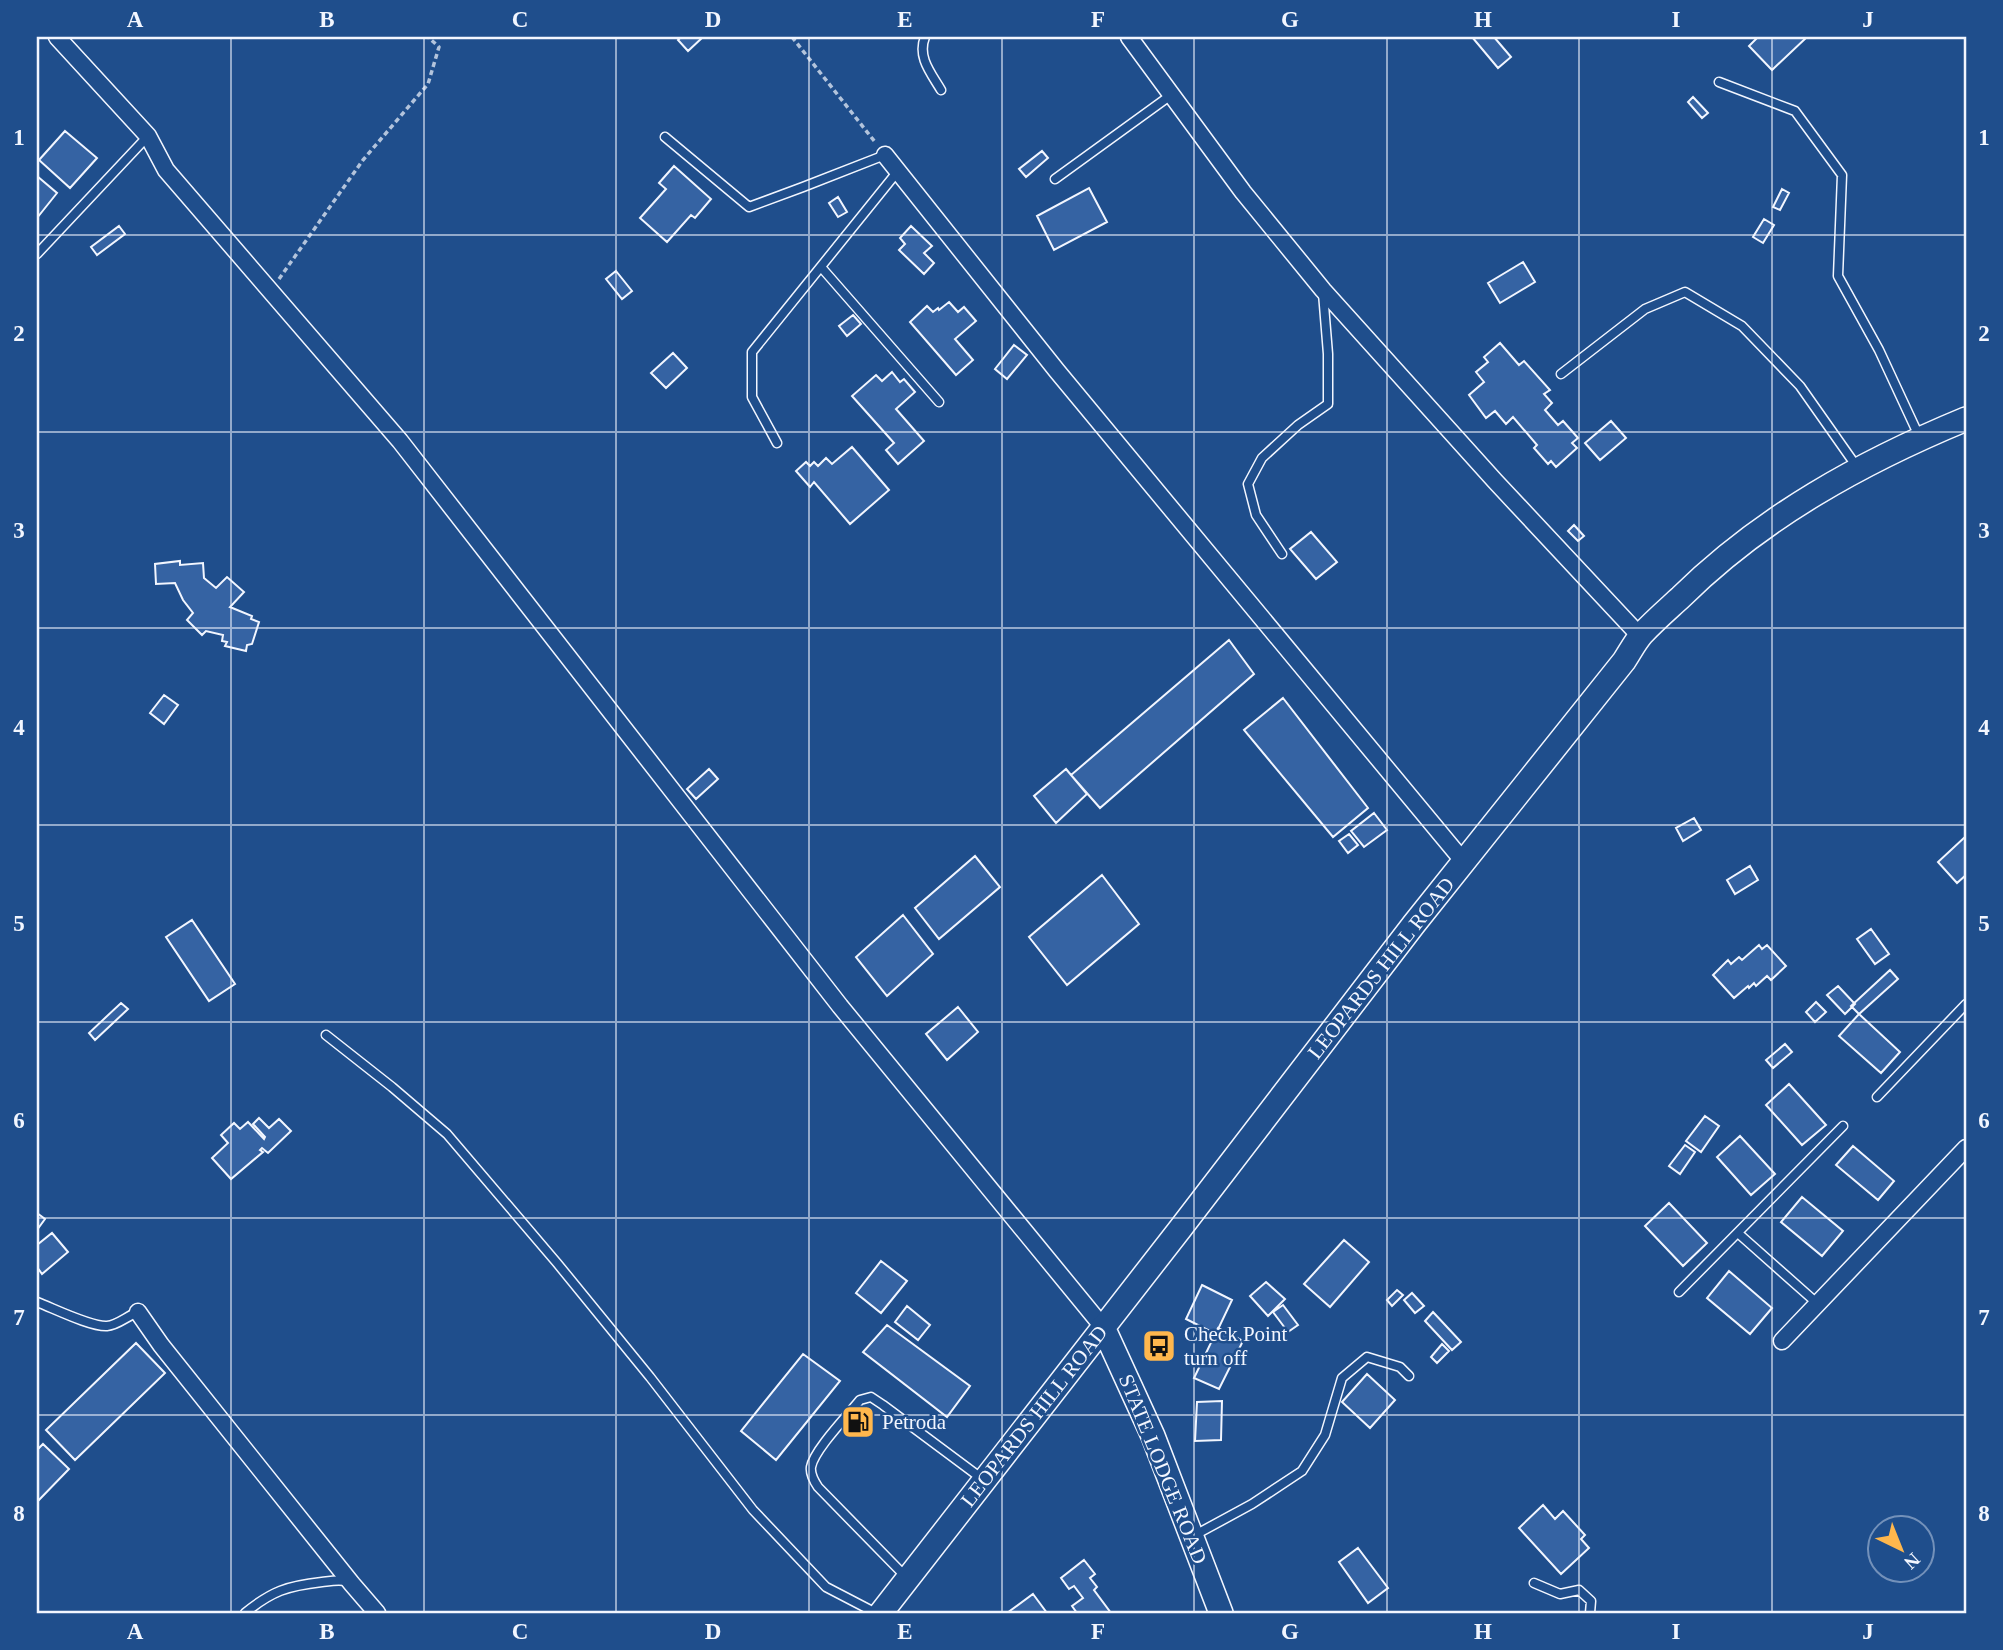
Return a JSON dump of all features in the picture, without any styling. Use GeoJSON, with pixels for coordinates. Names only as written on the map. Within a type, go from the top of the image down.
{"type":"FeatureCollection","features":[{"type":"Feature","properties":{"kind":"main road","name":"LEOPARDS HILL ROAD"},"geometry":{"type":"LineString","coordinates":[[881,1613],[1189,1218],[1413,924],[1624,661],[1640,636],[1709,569],[1785,512],[1859,469],[1920,438],[1966,419]]}},
{"type":"Feature","properties":{"kind":"main road","name":"STATE LODGE ROAD"},"geometry":{"type":"LineString","coordinates":[[1103,1327],[1153,1436],[1221,1613]]}},
{"type":"Feature","properties":{"kind":"street"},"geometry":{"type":"LineString","coordinates":[[57,37],[148,136],[166,170],[400,441],[840,1006],[1103,1327]]}},
{"type":"Feature","properties":{"kind":"street"},"geometry":{"type":"LineString","coordinates":[[1129,37],[1243,192],[1323,290],[1495,481],[1640,636]]}},
{"type":"Feature","properties":{"kind":"street"},"geometry":{"type":"LineString","coordinates":[[885,155],[1057,372],[1464,862]]}},
{"type":"Feature","properties":{"kind":"street"},"geometry":{"type":"LineString","coordinates":[[1782,1341],[1966,1149]]}},
{"type":"Feature","properties":{"kind":"street"},"geometry":{"type":"LineString","coordinates":[[138,1312],[161,1345],[377,1613]]}},
{"type":"Feature","properties":{"kind":"lane"},"geometry":{"type":"LineString","coordinates":[[925,37],[923,60],[941,90]]}},
{"type":"Feature","properties":{"kind":"lane"},"geometry":{"type":"LineString","coordinates":[[1719,82],[1795,111],[1842,175],[1838,276],[1880,350],[1920,438]]}},
{"type":"Feature","properties":{"kind":"lane"},"geometry":{"type":"LineString","coordinates":[[1055,179],[1171,95]]}},
{"type":"Feature","properties":{"kind":"lane"},"geometry":{"type":"LineString","coordinates":[[37,254],[148,136]]}},
{"type":"Feature","properties":{"kind":"lane"},"geometry":{"type":"LineString","coordinates":[[665,137],[749,206],[885,155]]}},
{"type":"Feature","properties":{"kind":"lane"},"geometry":{"type":"LineString","coordinates":[[777,443],[752,397],[752,352],[898,171]]}},
{"type":"Feature","properties":{"kind":"lane"},"geometry":{"type":"LineString","coordinates":[[821,267],[939,402]]}},
{"type":"Feature","properties":{"kind":"lane"},"geometry":{"type":"LineString","coordinates":[[1282,554],[1256,515],[1248,484],[1262,458],[1298,425],[1328,404],[1328,354],[1323,290]]}},
{"type":"Feature","properties":{"kind":"lane"},"geometry":{"type":"LineString","coordinates":[[1561,374],[1645,309],[1685,292],[1742,326],[1800,386],[1859,469]]}},
{"type":"Feature","properties":{"kind":"lane"},"geometry":{"type":"LineString","coordinates":[[1877,1097],[1966,1004]]}},
{"type":"Feature","properties":{"kind":"lane"},"geometry":{"type":"LineString","coordinates":[[326,1035],[447,1134],[650,1377],[753,1510],[826,1587],[876,1613]]}},
{"type":"Feature","properties":{"kind":"lane"},"geometry":{"type":"LineString","coordinates":[[1679,1292],[1843,1126]]}},
{"type":"Feature","properties":{"kind":"lane"},"geometry":{"type":"LineString","coordinates":[[1739,1234],[1818,1304]]}},
{"type":"Feature","properties":{"kind":"lane"},"geometry":{"type":"LineString","coordinates":[[37,1302],[106,1326],[117,1324],[126,1316],[138,1312]]}},
{"type":"Feature","properties":{"kind":"lane"},"geometry":{"type":"LineString","coordinates":[[1192,1536],[1252,1504],[1302,1471],[1325,1434],[1342,1378],[1367,1357],[1400,1367],[1409,1376]]}},
{"type":"Feature","properties":{"kind":"lane"},"geometry":{"type":"LineString","coordinates":[[908,1579],[818,1487],[810,1469],[816,1454],[860,1401],[871,1398],[985,1481]]}},
{"type":"Feature","properties":{"kind":"lane"},"geometry":{"type":"LineString","coordinates":[[245,1613],[262,1599],[284,1588],[328,1581],[346,1580],[352,1584]]}},
{"type":"Feature","properties":{"kind":"lane"},"geometry":{"type":"LineString","coordinates":[[1534,1583],[1560,1594],[1579,1590],[1591,1601],[1590,1613]]}},
{"type":"Feature","properties":{"kind":"path"},"geometry":{"type":"LineString","coordinates":[[271,290],[363,160],[428,84],[439,47],[428,37]]}},
{"type":"Feature","properties":{"kind":"path"},"geometry":{"type":"LineString","coordinates":[[792,37],[885,155]]}},
{"type":"Feature","properties":{"kind":"building"},"geometry":{"type":"Polygon","coordinates":[[[681,37],[703,37],[688,51],[678,40],[681,37]]]}},
{"type":"Feature","properties":{"kind":"building"},"geometry":{"type":"Polygon","coordinates":[[[1472,37],[1494,37],[1511,57],[1498,68],[1472,37]]]}},
{"type":"Feature","properties":{"kind":"building"},"geometry":{"type":"Polygon","coordinates":[[[1758,37],[1807,37],[1772,70],[1749,46],[1758,37]]]}},
{"type":"Feature","properties":{"kind":"building"},"geometry":{"type":"Polygon","coordinates":[[[1693,97],[1708,113],[1702,118],[1688,102],[1693,97]]]}},
{"type":"Feature","properties":{"kind":"building"},"geometry":{"type":"Polygon","coordinates":[[[65,131],[97,158],[70,188],[39,160],[65,131]]]}},
{"type":"Feature","properties":{"kind":"building"},"geometry":{"type":"Polygon","coordinates":[[[1042,151],[1048,158],[1026,177],[1019,169],[1042,151]]]}},
{"type":"Feature","properties":{"kind":"building"},"geometry":{"type":"Polygon","coordinates":[[[674,166],[711,199],[695,218],[691,215],[667,242],[640,218],[666,189],[659,183],[674,166]]]}},
{"type":"Feature","properties":{"kind":"building"},"geometry":{"type":"Polygon","coordinates":[[[37,176],[57,193],[37,218],[37,176]]]}},
{"type":"Feature","properties":{"kind":"building"},"geometry":{"type":"Polygon","coordinates":[[[1089,188],[1107,222],[1054,250],[1037,216],[1089,188]]]}},
{"type":"Feature","properties":{"kind":"building"},"geometry":{"type":"Polygon","coordinates":[[[1782,189],[1789,193],[1780,210],[1773,207],[1782,189]]]}},
{"type":"Feature","properties":{"kind":"building"},"geometry":{"type":"Polygon","coordinates":[[[838,197],[847,212],[838,217],[829,203],[838,197]]]}},
{"type":"Feature","properties":{"kind":"building"},"geometry":{"type":"Polygon","coordinates":[[[1764,219],[1774,225],[1763,243],[1753,237],[1764,219]]]}},
{"type":"Feature","properties":{"kind":"building"},"geometry":{"type":"Polygon","coordinates":[[[119,226],[125,234],[97,255],[91,247],[119,226]]]}},
{"type":"Feature","properties":{"kind":"building"},"geometry":{"type":"Polygon","coordinates":[[[911,226],[932,246],[924,253],[934,263],[924,274],[899,250],[905,244],[900,238],[911,226]]]}},
{"type":"Feature","properties":{"kind":"building"},"geometry":{"type":"Polygon","coordinates":[[[1523,262],[1535,282],[1500,303],[1488,283],[1523,262]]]}},
{"type":"Feature","properties":{"kind":"building"},"geometry":{"type":"Polygon","coordinates":[[[616,271],[632,291],[622,299],[606,279],[616,271]]]}},
{"type":"Feature","properties":{"kind":"building"},"geometry":{"type":"Polygon","coordinates":[[[949,302],[958,312],[964,307],[976,321],[955,339],[973,360],[956,375],[910,322],[927,306],[933,312],[949,302]]]}},
{"type":"Feature","properties":{"kind":"building"},"geometry":{"type":"Polygon","coordinates":[[[853,315],[861,324],[847,336],[839,326],[853,315]]]}},
{"type":"Feature","properties":{"kind":"building"},"geometry":{"type":"Polygon","coordinates":[[[1500,343],[1519,365],[1524,361],[1550,390],[1544,394],[1552,403],[1545,410],[1558,425],[1563,421],[1578,438],[1572,443],[1577,448],[1556,467],[1551,461],[1548,464],[1534,448],[1537,445],[1513,417],[1506,424],[1495,411],[1486,418],[1469,395],[1484,382],[1476,372],[1488,362],[1484,357],[1500,343]]]}},
{"type":"Feature","properties":{"kind":"building"},"geometry":{"type":"Polygon","coordinates":[[[1014,345],[1027,355],[1007,379],[995,369],[1014,345]]]}},
{"type":"Feature","properties":{"kind":"building"},"geometry":{"type":"Polygon","coordinates":[[[673,353],[687,368],[666,388],[651,373],[673,353]]]}},
{"type":"Feature","properties":{"kind":"building"},"geometry":{"type":"Polygon","coordinates":[[[892,372],[900,382],[904,379],[915,392],[896,409],[924,441],[898,464],[886,450],[894,443],[852,396],[876,375],[882,381],[892,372]]]}},
{"type":"Feature","properties":{"kind":"building"},"geometry":{"type":"Polygon","coordinates":[[[1611,421],[1626,438],[1600,460],[1585,443],[1611,421]]]}},
{"type":"Feature","properties":{"kind":"building"},"geometry":{"type":"Polygon","coordinates":[[[852,447],[889,490],[850,524],[814,482],[810,487],[796,471],[806,462],[810,466],[814,462],[818,466],[826,458],[832,464],[852,447]]]}},
{"type":"Feature","properties":{"kind":"building"},"geometry":{"type":"Polygon","coordinates":[[[1574,525],[1584,536],[1578,541],[1568,531],[1574,525]]]}},
{"type":"Feature","properties":{"kind":"building"},"geometry":{"type":"Polygon","coordinates":[[[1311,532],[1337,562],[1316,579],[1290,549],[1311,532]]]}},
{"type":"Feature","properties":{"kind":"building"},"geometry":{"type":"Polygon","coordinates":[[[180,561],[180,565],[203,563],[204,578],[216,588],[227,577],[244,592],[230,607],[252,616],[251,619],[259,622],[252,644],[247,645],[246,651],[225,646],[227,642],[222,641],[223,635],[206,631],[202,635],[187,620],[193,613],[175,583],[156,584],[155,564],[180,561]]]}},
{"type":"Feature","properties":{"kind":"building"},"geometry":{"type":"Polygon","coordinates":[[[1229,640],[1254,674],[1100,808],[1071,775],[1229,640]]]}},
{"type":"Feature","properties":{"kind":"building"},"geometry":{"type":"Polygon","coordinates":[[[164,695],[178,705],[164,724],[150,713],[164,695]]]}},
{"type":"Feature","properties":{"kind":"building"},"geometry":{"type":"Polygon","coordinates":[[[1283,698],[1368,808],[1333,837],[1244,730],[1283,698]]]}},
{"type":"Feature","properties":{"kind":"building"},"geometry":{"type":"Polygon","coordinates":[[[709,769],[718,779],[696,799],[687,789],[709,769]]]}},
{"type":"Feature","properties":{"kind":"building"},"geometry":{"type":"Polygon","coordinates":[[[1066,769],[1087,794],[1056,823],[1034,796],[1066,769]]]}},
{"type":"Feature","properties":{"kind":"building"},"geometry":{"type":"Polygon","coordinates":[[[1374,813],[1387,830],[1364,847],[1351,831],[1374,813]]]}},
{"type":"Feature","properties":{"kind":"building"},"geometry":{"type":"Polygon","coordinates":[[[1694,818],[1701,830],[1683,841],[1676,828],[1694,818]]]}},
{"type":"Feature","properties":{"kind":"building"},"geometry":{"type":"Polygon","coordinates":[[[1349,834],[1358,845],[1348,853],[1339,841],[1349,834]]]}},
{"type":"Feature","properties":{"kind":"building"},"geometry":{"type":"Polygon","coordinates":[[[1966,836],[1966,875],[1957,883],[1938,862],[1966,836]]]}},
{"type":"Feature","properties":{"kind":"building"},"geometry":{"type":"Polygon","coordinates":[[[975,856],[1000,887],[939,939],[915,908],[975,856]]]}},
{"type":"Feature","properties":{"kind":"building"},"geometry":{"type":"Polygon","coordinates":[[[1750,866],[1758,880],[1735,894],[1727,880],[1750,866]]]}},
{"type":"Feature","properties":{"kind":"building"},"geometry":{"type":"Polygon","coordinates":[[[1102,875],[1139,924],[1067,985],[1029,937],[1102,875]]]}},
{"type":"Feature","properties":{"kind":"building"},"geometry":{"type":"Polygon","coordinates":[[[903,915],[933,954],[887,996],[856,957],[903,915]]]}},
{"type":"Feature","properties":{"kind":"building"},"geometry":{"type":"Polygon","coordinates":[[[192,920],[235,984],[209,1001],[166,937],[192,920]]]}},
{"type":"Feature","properties":{"kind":"building"},"geometry":{"type":"Polygon","coordinates":[[[1871,929],[1889,954],[1875,964],[1857,939],[1871,929]]]}},
{"type":"Feature","properties":{"kind":"building"},"geometry":{"type":"Polygon","coordinates":[[[1759,945],[1762,949],[1767,945],[1786,966],[1771,980],[1767,976],[1756,986],[1754,983],[1749,988],[1748,986],[1734,998],[1713,975],[1728,960],[1731,964],[1739,957],[1742,960],[1759,945]]]}},
{"type":"Feature","properties":{"kind":"building"},"geometry":{"type":"Polygon","coordinates":[[[1890,970],[1898,979],[1859,1014],[1851,1006],[1890,970]]]}},
{"type":"Feature","properties":{"kind":"building"},"geometry":{"type":"Polygon","coordinates":[[[1838,986],[1855,1004],[1845,1014],[1827,995],[1838,986]]]}},
{"type":"Feature","properties":{"kind":"building"},"geometry":{"type":"Polygon","coordinates":[[[1816,1002],[1826,1012],[1815,1022],[1806,1012],[1816,1002]]]}},
{"type":"Feature","properties":{"kind":"building"},"geometry":{"type":"Polygon","coordinates":[[[121,1003],[128,1009],[95,1040],[89,1033],[121,1003]]]}},
{"type":"Feature","properties":{"kind":"building"},"geometry":{"type":"Polygon","coordinates":[[[958,1007],[978,1032],[947,1060],[926,1034],[958,1007]]]}},
{"type":"Feature","properties":{"kind":"building"},"geometry":{"type":"Polygon","coordinates":[[[1859,1014],[1900,1052],[1881,1073],[1839,1036],[1859,1014]]]}},
{"type":"Feature","properties":{"kind":"building"},"geometry":{"type":"Polygon","coordinates":[[[1785,1044],[1792,1052],[1773,1068],[1766,1060],[1785,1044]]]}},
{"type":"Feature","properties":{"kind":"building"},"geometry":{"type":"Polygon","coordinates":[[[1789,1084],[1826,1125],[1802,1145],[1766,1105],[1789,1084]]]}},
{"type":"Feature","properties":{"kind":"building"},"geometry":{"type":"Polygon","coordinates":[[[1705,1116],[1719,1126],[1701,1152],[1686,1141],[1705,1116]]]}},
{"type":"Feature","properties":{"kind":"building"},"geometry":{"type":"Polygon","coordinates":[[[259,1118],[269,1128],[279,1119],[291,1131],[268,1153],[262,1148],[260,1150],[263,1152],[231,1179],[212,1158],[228,1143],[221,1135],[234,1123],[240,1129],[248,1122],[264,1139],[253,1124],[259,1118]]]}},
{"type":"Feature","properties":{"kind":"building"},"geometry":{"type":"Polygon","coordinates":[[[1740,1136],[1775,1174],[1751,1195],[1717,1157],[1740,1136]]]}},
{"type":"Feature","properties":{"kind":"building"},"geometry":{"type":"Polygon","coordinates":[[[1685,1145],[1695,1152],[1680,1174],[1669,1166],[1685,1145]]]}},
{"type":"Feature","properties":{"kind":"building"},"geometry":{"type":"Polygon","coordinates":[[[1853,1146],[1894,1181],[1878,1200],[1836,1165],[1853,1146]]]}},
{"type":"Feature","properties":{"kind":"building"},"geometry":{"type":"Polygon","coordinates":[[[1802,1197],[1843,1231],[1822,1256],[1781,1222],[1802,1197]]]}},
{"type":"Feature","properties":{"kind":"building"},"geometry":{"type":"Polygon","coordinates":[[[1669,1203],[1707,1243],[1683,1266],[1645,1226],[1669,1203]]]}},
{"type":"Feature","properties":{"kind":"building"},"geometry":{"type":"Polygon","coordinates":[[[37,1213],[45,1219],[37,1230],[37,1213]]]}},
{"type":"Feature","properties":{"kind":"building"},"geometry":{"type":"Polygon","coordinates":[[[52,1233],[68,1252],[42,1274],[37,1267],[37,1245],[52,1233]]]}},
{"type":"Feature","properties":{"kind":"building"},"geometry":{"type":"Polygon","coordinates":[[[1344,1240],[1369,1262],[1330,1307],[1304,1284],[1344,1240]]]}},
{"type":"Feature","properties":{"kind":"building"},"geometry":{"type":"Polygon","coordinates":[[[881,1261],[907,1281],[881,1313],[856,1293],[881,1261]]]}},
{"type":"Feature","properties":{"kind":"building"},"geometry":{"type":"Polygon","coordinates":[[[1729,1271],[1772,1308],[1750,1334],[1707,1298],[1729,1271]]]}},
{"type":"Feature","properties":{"kind":"building"},"geometry":{"type":"Polygon","coordinates":[[[1266,1282],[1285,1299],[1268,1316],[1250,1296],[1266,1282]]]}},
{"type":"Feature","properties":{"kind":"building"},"geometry":{"type":"Polygon","coordinates":[[[1202,1285],[1232,1300],[1212,1342],[1204,1338],[1208,1330],[1186,1319],[1202,1285]]]}},
{"type":"Feature","properties":{"kind":"building"},"geometry":{"type":"Polygon","coordinates":[[[1397,1290],[1403,1295],[1392,1306],[1387,1300],[1397,1290]]]}},
{"type":"Feature","properties":{"kind":"building"},"geometry":{"type":"Polygon","coordinates":[[[1412,1293],[1424,1306],[1415,1313],[1404,1300],[1412,1293]]]}},
{"type":"Feature","properties":{"kind":"building"},"geometry":{"type":"Polygon","coordinates":[[[1283,1305],[1298,1325],[1288,1332],[1273,1312],[1283,1305]]]}},
{"type":"Feature","properties":{"kind":"building"},"geometry":{"type":"Polygon","coordinates":[[[907,1306],[930,1325],[918,1340],[895,1322],[907,1306]]]}},
{"type":"Feature","properties":{"kind":"building"},"geometry":{"type":"Polygon","coordinates":[[[1433,1312],[1461,1342],[1452,1350],[1425,1321],[1433,1312]]]}},
{"type":"Feature","properties":{"kind":"building"},"geometry":{"type":"Polygon","coordinates":[[[887,1325],[970,1386],[947,1417],[863,1352],[887,1325]]]}},
{"type":"Feature","properties":{"kind":"building"},"geometry":{"type":"Polygon","coordinates":[[[1218,1328],[1243,1341],[1219,1389],[1194,1378],[1218,1328]]]}},
{"type":"Feature","properties":{"kind":"building"},"geometry":{"type":"Polygon","coordinates":[[[136,1343],[165,1373],[75,1460],[46,1430],[136,1343]]]}},
{"type":"Feature","properties":{"kind":"building"},"geometry":{"type":"Polygon","coordinates":[[[1442,1344],[1449,1351],[1437,1363],[1431,1357],[1442,1344]]]}},
{"type":"Feature","properties":{"kind":"building"},"geometry":{"type":"Polygon","coordinates":[[[803,1354],[840,1381],[776,1460],[741,1431],[803,1354]]]}},
{"type":"Feature","properties":{"kind":"building"},"geometry":{"type":"Polygon","coordinates":[[[1367,1374],[1395,1400],[1370,1428],[1342,1402],[1367,1374]]]}},
{"type":"Feature","properties":{"kind":"building"},"geometry":{"type":"Polygon","coordinates":[[[1222,1401],[1221,1440],[1195,1441],[1197,1402],[1222,1401]]]}},
{"type":"Feature","properties":{"kind":"building"},"geometry":{"type":"Polygon","coordinates":[[[43,1444],[69,1469],[37,1502],[37,1450],[43,1444]]]}},
{"type":"Feature","properties":{"kind":"building"},"geometry":{"type":"Polygon","coordinates":[[[1543,1505],[1555,1519],[1563,1511],[1585,1535],[1581,1539],[1589,1548],[1561,1574],[1519,1528],[1543,1505]]]}},
{"type":"Feature","properties":{"kind":"building"},"geometry":{"type":"Polygon","coordinates":[[[1358,1548],[1388,1588],[1368,1603],[1339,1562],[1358,1548]]]}},
{"type":"Feature","properties":{"kind":"building"},"geometry":{"type":"Polygon","coordinates":[[[1084,1560],[1095,1574],[1090,1578],[1097,1587],[1094,1590],[1111,1613],[1077,1613],[1072,1606],[1083,1598],[1074,1586],[1069,1589],[1061,1578],[1084,1560]]]}},
{"type":"Feature","properties":{"kind":"building"},"geometry":{"type":"Polygon","coordinates":[[[1033,1594],[1047,1613],[1007,1613],[1033,1594]]]}},
{"type":"Feature","properties":{"kind":"place","name":"Check Point turn off"},"geometry":{"type":"Point","coordinates":[1159,1346]}},
{"type":"Feature","properties":{"kind":"place","name":"Petroda"},"geometry":{"type":"Point","coordinates":[858,1422]}}]}
